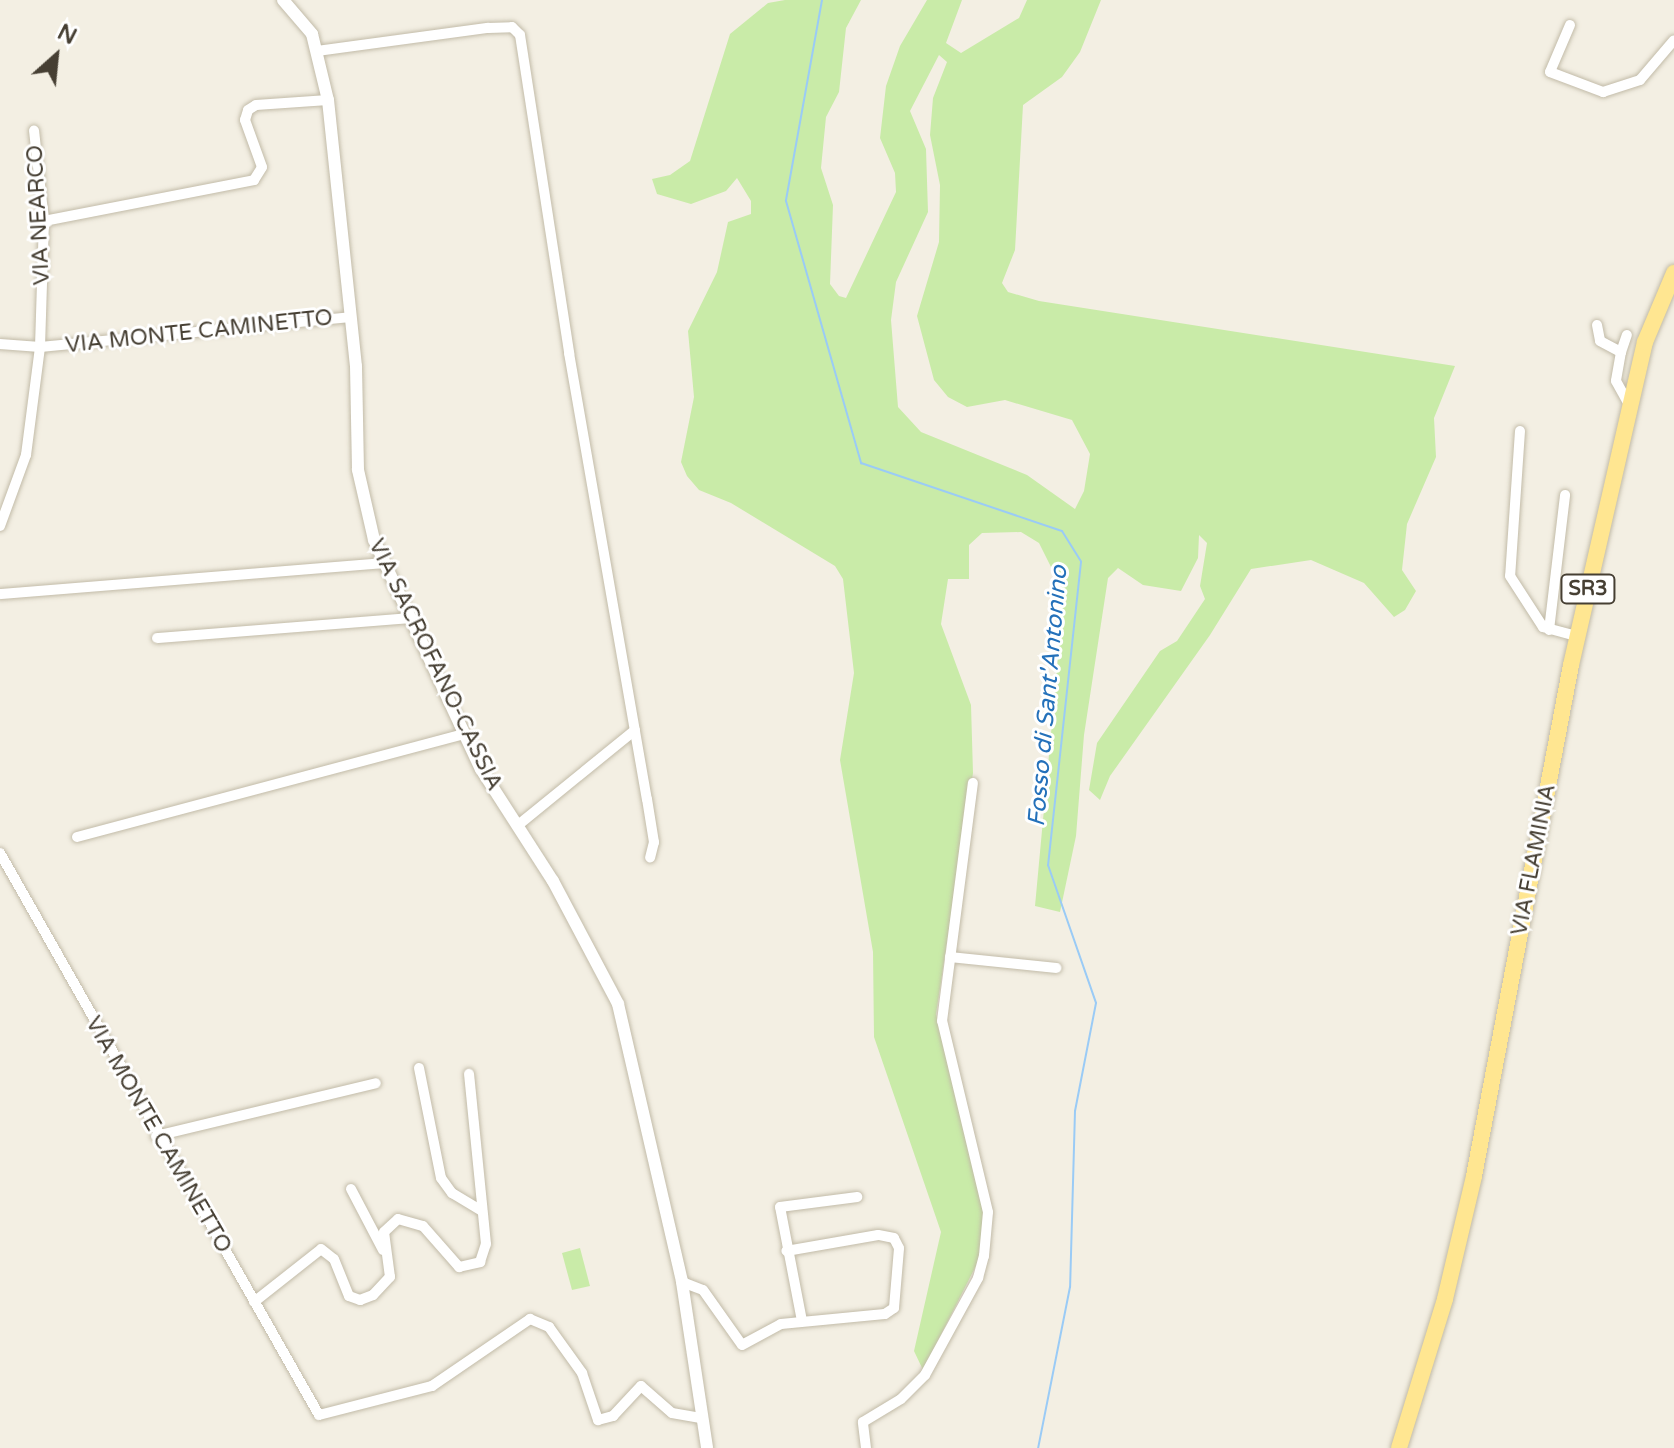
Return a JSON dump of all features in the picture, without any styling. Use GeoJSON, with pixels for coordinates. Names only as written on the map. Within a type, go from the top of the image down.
{"type":"FeatureCollection","features":[{"type":"Feature","properties":{"kind":"main road","name":"VIA FLAMINIA"},"geometry":{"type":"LineString","coordinates":[[1399,1448],[1445,1299],[1474,1176],[1577,636],[1630,406],[1649,328],[1674,273]]}},
{"type":"Feature","properties":{"kind":"street","name":"VIA SACROFANO-CASSIA"},"geometry":{"type":"LineString","coordinates":[[283,0],[308,28],[317,51],[328,100],[351,317],[358,470],[383,563],[464,734],[600,962],[618,1004],[682,1282],[707,1448]]}},
{"type":"Feature","properties":{"kind":"street"},"geometry":{"type":"LineString","coordinates":[[1570,25],[1550,72],[1603,92],[1640,80],[1674,40]]}},
{"type":"Feature","properties":{"kind":"street"},"geometry":{"type":"LineString","coordinates":[[317,51],[488,28],[512,27],[520,35],[569,353],[653,839],[650,858]]}},
{"type":"Feature","properties":{"kind":"street"},"geometry":{"type":"LineString","coordinates":[[44,221],[254,180],[262,167],[245,120],[248,110],[256,105],[328,100]]}},
{"type":"Feature","properties":{"kind":"street","name":"VIA NEARCO"},"geometry":{"type":"LineString","coordinates":[[34,131],[44,221],[40,347]]}},
{"type":"Feature","properties":{"kind":"street","name":"VIA MONTE CAMINETTO"},"geometry":{"type":"LineString","coordinates":[[0,526],[29,445],[40,347],[351,317]]}},
{"type":"Feature","properties":{"kind":"street"},"geometry":{"type":"LineString","coordinates":[[1597,325],[1600,341],[1621,352]]}},
{"type":"Feature","properties":{"kind":"street"},"geometry":{"type":"LineString","coordinates":[[1627,335],[1621,352],[1617,385],[1630,406]]}},
{"type":"Feature","properties":{"kind":"street"},"geometry":{"type":"LineString","coordinates":[[0,344],[40,347]]}},
{"type":"Feature","properties":{"kind":"street"},"geometry":{"type":"LineString","coordinates":[[1520,431],[1508,569],[1521,599],[1549,630],[1577,636]]}},
{"type":"Feature","properties":{"kind":"street"},"geometry":{"type":"LineString","coordinates":[[1549,630],[1565,495]]}},
{"type":"Feature","properties":{"kind":"street"},"geometry":{"type":"LineString","coordinates":[[0,594],[383,563]]}},
{"type":"Feature","properties":{"kind":"street"},"geometry":{"type":"LineString","coordinates":[[157,638],[409,618]]}},
{"type":"Feature","properties":{"kind":"street"},"geometry":{"type":"LineString","coordinates":[[517,826],[635,730]]}},
{"type":"Feature","properties":{"kind":"street"},"geometry":{"type":"LineString","coordinates":[[77,837],[464,734]]}},
{"type":"Feature","properties":{"kind":"street"},"geometry":{"type":"LineString","coordinates":[[866,1448],[863,1422],[901,1399],[925,1375],[978,1278],[984,1256],[988,1212],[943,1032],[973,783]]}},
{"type":"Feature","properties":{"kind":"street","name":"VIA MONTE CAMINETTO"},"geometry":{"type":"LineString","coordinates":[[0,853],[156,1136],[319,1415],[432,1386],[530,1319],[549,1327],[582,1373],[598,1420],[613,1416],[641,1386],[672,1413],[701,1418]]}},
{"type":"Feature","properties":{"kind":"street"},"geometry":{"type":"LineString","coordinates":[[950,957],[1056,968]]}},
{"type":"Feature","properties":{"kind":"street"},"geometry":{"type":"LineString","coordinates":[[419,1068],[441,1178],[452,1193],[480,1210]]}},
{"type":"Feature","properties":{"kind":"street"},"geometry":{"type":"LineString","coordinates":[[384,1251],[387,1224],[405,1218],[428,1231],[456,1265],[474,1267],[486,1248],[469,1074]]}},
{"type":"Feature","properties":{"kind":"street"},"geometry":{"type":"LineString","coordinates":[[156,1136],[376,1083]]}},
{"type":"Feature","properties":{"kind":"street"},"geometry":{"type":"LineString","coordinates":[[254,1302],[321,1249],[334,1259],[347,1294],[357,1300],[368,1297],[390,1277],[384,1251],[351,1189]]}},
{"type":"Feature","properties":{"kind":"street"},"geometry":{"type":"LineString","coordinates":[[802,1321],[786,1251],[782,1205],[857,1197]]}},
{"type":"Feature","properties":{"kind":"street"},"geometry":{"type":"LineString","coordinates":[[682,1282],[703,1290],[742,1345],[752,1344],[774,1326],[890,1311],[897,1301],[899,1248],[894,1238],[878,1235],[786,1251]]}},
{"type":"Feature","properties":{"kind":"green space"},"geometry":{"type":"Polygon","coordinates":[[[785,0],[861,0],[846,28],[839,92],[826,117],[821,168],[833,205],[830,284],[839,296],[846,298],[896,192],[895,173],[880,138],[886,86],[900,46],[927,0],[962,0],[946,43],[961,53],[1019,18],[1027,0],[1101,0],[1080,52],[1062,77],[1023,105],[1015,250],[1002,283],[1008,292],[1039,301],[1455,366],[1434,418],[1436,457],[1407,524],[1402,570],[1416,591],[1405,610],[1394,617],[1364,583],[1311,560],[1251,569],[1210,635],[1110,776],[1100,800],[1089,790],[1097,743],[1160,651],[1177,641],[1205,599],[1200,586],[1207,543],[1199,535],[1198,558],[1181,591],[1143,585],[1118,568],[1108,578],[1084,735],[1076,836],[1060,912],[1035,906],[1064,593],[1039,543],[1021,532],[982,533],[969,545],[969,579],[948,579],[941,624],[971,705],[973,773],[936,1014],[985,1215],[982,1254],[923,1370],[914,1351],[941,1232],[874,1037],[873,952],[840,760],[854,673],[843,579],[835,566],[731,503],[699,490],[687,476],[681,462],[694,397],[688,331],[717,272],[728,222],[751,214],[751,201],[737,178],[726,191],[691,204],[657,194],[652,179],[670,175],[690,161],[730,34],[768,3],[785,0]],[[939,55],[910,111],[926,149],[928,212],[896,282],[891,320],[898,407],[921,432],[1027,475],[1075,509],[1084,491],[1090,454],[1072,420],[1005,400],[967,407],[948,397],[934,380],[917,316],[939,242],[940,185],[930,135],[933,98],[947,62],[939,55]]]}},
{"type":"Feature","properties":{"kind":"green space"},"geometry":{"type":"Polygon","coordinates":[[[580,1248],[590,1286],[572,1290],[562,1253],[580,1248]]]}},
{"type":"Feature","properties":{"kind":"waterway","name":"Fosso di Sant'Antonino"},"geometry":{"type":"LineString","coordinates":[[822,0],[786,201],[861,463],[1062,531],[1081,562],[1048,865],[1096,1003],[1075,1111],[1070,1287],[1038,1448]]}}]}
